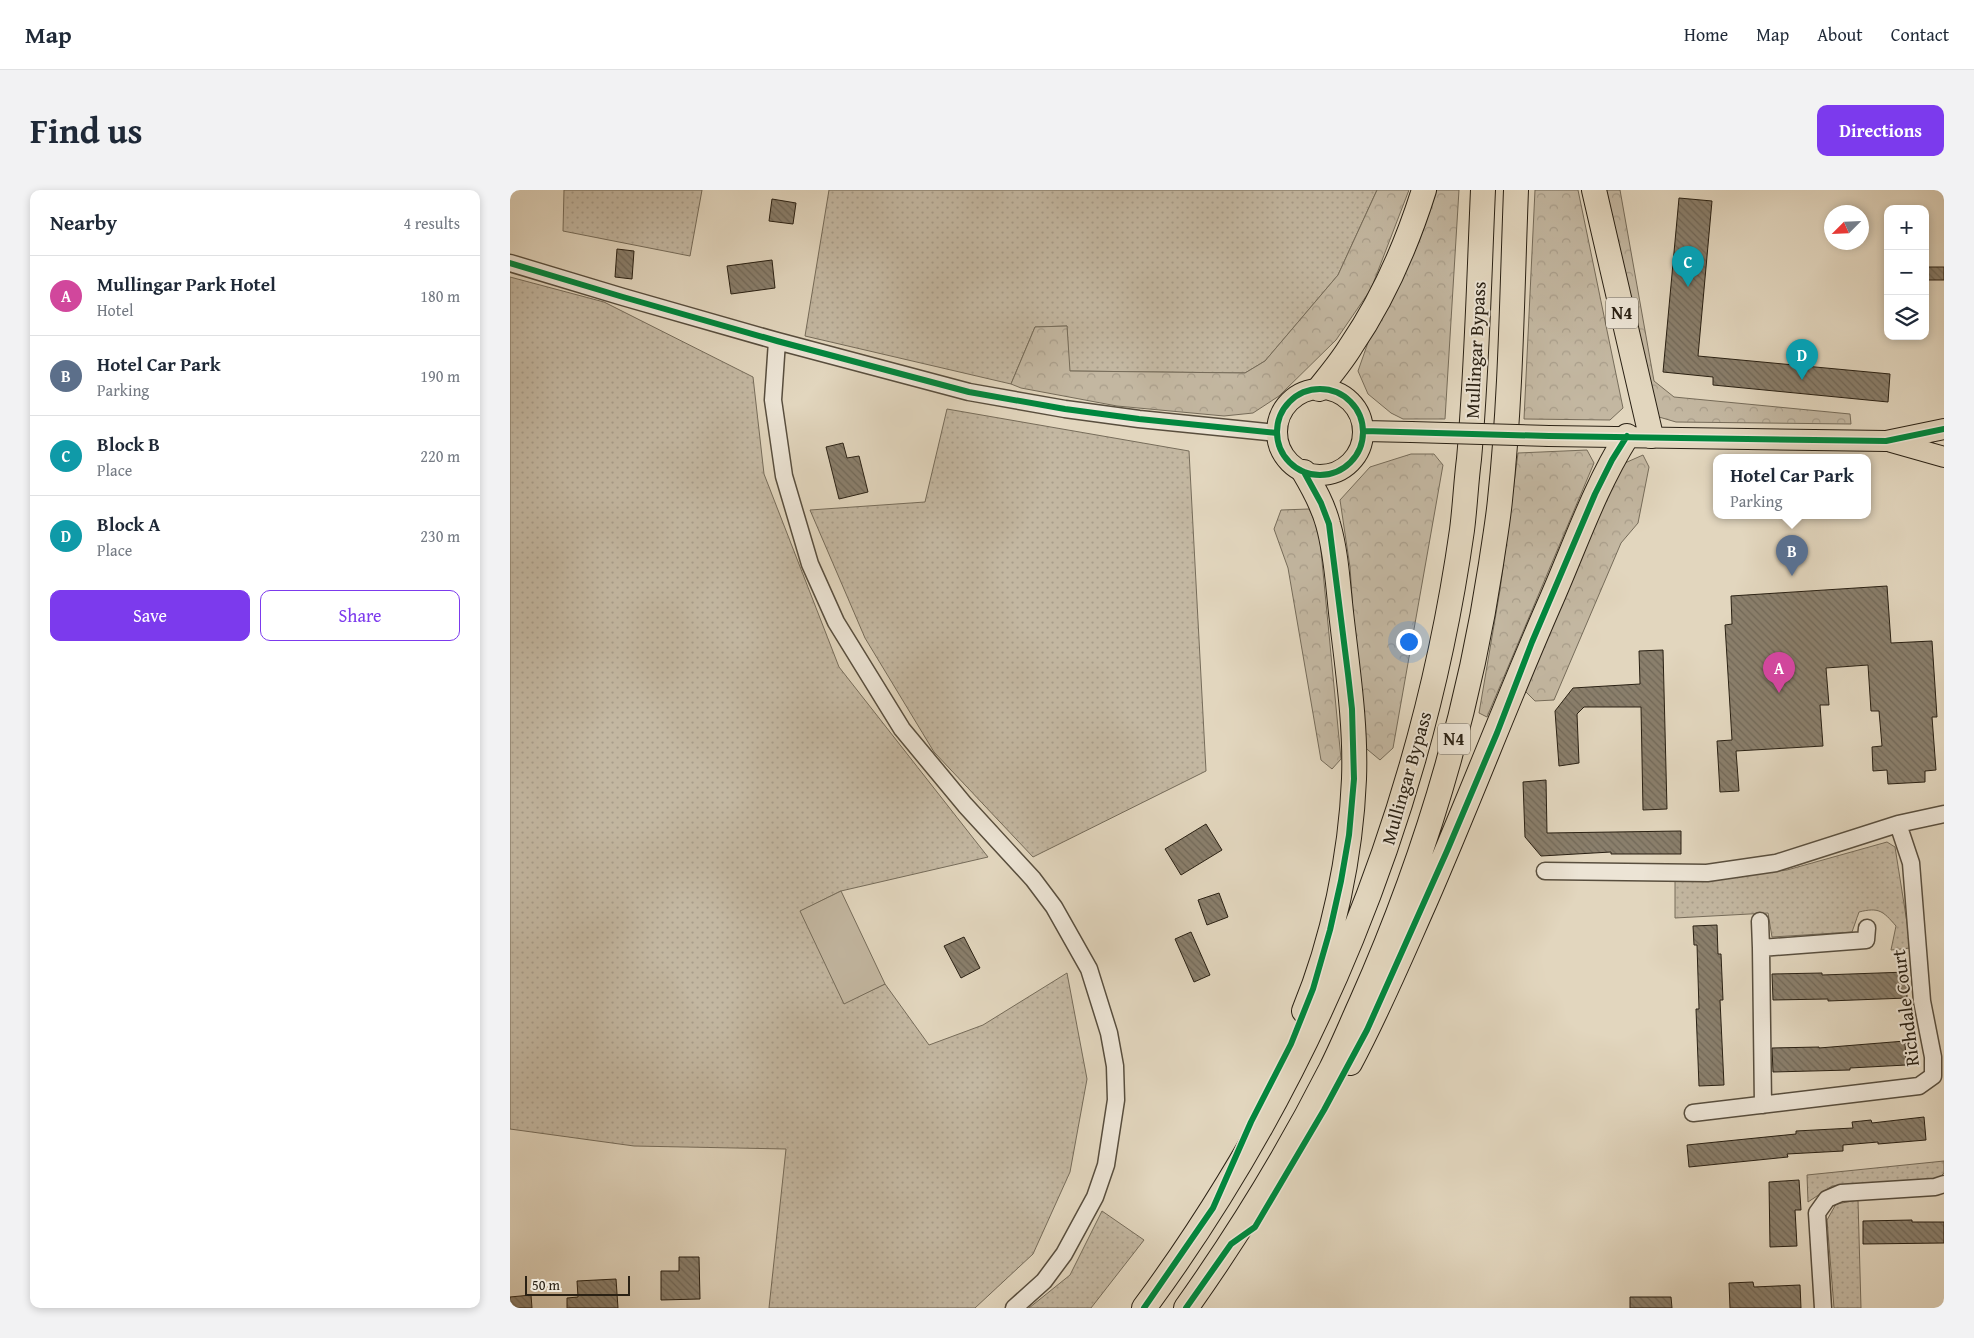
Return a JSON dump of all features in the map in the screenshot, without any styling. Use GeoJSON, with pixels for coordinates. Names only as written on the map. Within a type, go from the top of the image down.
{"type":"FeatureCollection","features":[{"type":"Feature","properties":{"kind":"highway"},"geometry":{"type":"LineString","coordinates":[[1319,389],[1352,346],[1372,310],[1411,232],[1424,190]]}},
{"type":"Feature","properties":{"kind":"highway","name":"Mullingar Bypass"},"geometry":{"type":"LineString","coordinates":[[1144,1308],[1214,1208],[1292,1071],[1342,963],[1382,861],[1414,762],[1440,653],[1462,529],[1474,398],[1483,190]]}},
{"type":"Feature","properties":{"kind":"highway","name":"Mullingar Bypass"},"geometry":{"type":"LineString","coordinates":[[1186,1308],[1231,1244],[1288,1148],[1332,1067],[1375,971],[1405,896],[1435,806],[1467,692],[1484,608],[1500,502],[1508,400],[1516,190]]}},
{"type":"Feature","properties":{"kind":"highway","name":"N4"},"geometry":{"type":"LineString","coordinates":[[1594,190],[1652,436]]}},
{"type":"Feature","properties":{"kind":"highway","name":"N4"},"geometry":{"type":"LineString","coordinates":[[1231,1244],[1255,1227],[1324,1110],[1367,1030],[1447,851],[1497,733],[1532,642],[1595,494],[1612,460],[1627,436]]}},
{"type":"Feature","properties":{"kind":"highway","name":"N4"},"geometry":{"type":"LineString","coordinates":[[1214,1208],[1251,1122],[1291,1044],[1313,989],[1338,897],[1349,835],[1354,779],[1352,709],[1333,551],[1326,517],[1304,472]]}},
{"type":"Feature","properties":{"kind":"main road"},"geometry":{"type":"LineString","coordinates":[[1319,389],[1333,391],[1345,396],[1355,406],[1361,418],[1364,431],[1362,445],[1356,458],[1346,468],[1332,474],[1318,476],[1293,466],[1284,456],[1277,433],[1279,418],[1286,406],[1295,397],[1307,391],[1319,389]]}},
{"type":"Feature","properties":{"kind":"main road"},"geometry":{"type":"LineString","coordinates":[[1364,431],[1886,441],[1944,429]]}},
{"type":"Feature","properties":{"kind":"main road"},"geometry":{"type":"LineString","coordinates":[[1886,441],[1944,457]]}},
{"type":"Feature","properties":{"kind":"street"},"geometry":{"type":"LineString","coordinates":[[510,263],[778,341],[969,392],[1130,418],[1277,433]]}},
{"type":"Feature","properties":{"kind":"street"},"geometry":{"type":"LineString","coordinates":[[778,341],[772,400],[784,476],[810,564],[836,622],[902,729],[965,806],[1033,879],[1054,907],[1089,969],[1109,1033],[1115,1066],[1116,1100],[1106,1165],[1095,1198],[1064,1254],[1044,1281],[1014,1308]]}},
{"type":"Feature","properties":{"kind":"street"},"geometry":{"type":"LineString","coordinates":[[1545,871],[1715,871],[1776,863],[1898,824],[1944,814]]}},
{"type":"Feature","properties":{"kind":"street","name":"Richdale Court"},"geometry":{"type":"LineString","coordinates":[[1693,1113],[1919,1086],[1933,1076],[1933,1057],[1922,1001],[1911,863],[1898,824]]}},
{"type":"Feature","properties":{"kind":"street"},"geometry":{"type":"LineString","coordinates":[[1760,920],[1763,1105]]}},
{"type":"Feature","properties":{"kind":"street","name":"Richdale Court"},"geometry":{"type":"LineString","coordinates":[[1761,948],[1866,940],[1867,928]]}},
{"type":"Feature","properties":{"kind":"street"},"geometry":{"type":"LineString","coordinates":[[1823,1308],[1816,1213],[1827,1199],[1841,1193],[1935,1187],[1944,1184]]}},
{"type":"Feature","properties":{"kind":"green space"},"geometry":{"type":"Polygon","coordinates":[[[564,190],[702,190],[690,256],[563,231],[564,190]]]}},
{"type":"Feature","properties":{"kind":"green space"},"geometry":{"type":"Polygon","coordinates":[[[829,190],[1377,190],[1338,275],[1265,361],[1245,373],[1069,371],[1067,326],[1035,327],[1011,384],[805,336],[829,190]]]}},
{"type":"Feature","properties":{"kind":"green space"},"geometry":{"type":"Polygon","coordinates":[[[1377,190],[1409,190],[1371,289],[1336,340],[1279,396],[1253,413],[1224,416],[1117,406],[1021,388],[1011,384],[1035,327],[1067,326],[1070,371],[1245,373],[1265,361],[1338,275],[1377,190]]]}},
{"type":"Feature","properties":{"kind":"green space"},"geometry":{"type":"Polygon","coordinates":[[[1434,190],[1459,190],[1445,419],[1403,419],[1391,413],[1368,394],[1358,371],[1371,334],[1434,190]]]}},
{"type":"Feature","properties":{"kind":"green space"},"geometry":{"type":"Polygon","coordinates":[[[1535,190],[1578,190],[1623,408],[1610,420],[1524,419],[1535,190]]]}},
{"type":"Feature","properties":{"kind":"green space"},"geometry":{"type":"Polygon","coordinates":[[[1602,190],[1620,190],[1654,381],[1674,397],[1850,414],[1851,424],[1676,422],[1659,417],[1646,395],[1602,190]]]}},
{"type":"Feature","properties":{"kind":"green space"},"geometry":{"type":"Polygon","coordinates":[[[510,277],[604,302],[753,377],[764,474],[839,667],[988,857],[841,891],[801,911],[844,1003],[885,984],[929,1045],[983,1025],[1067,973],[1087,1079],[1070,1172],[1033,1254],[975,1308],[769,1308],[786,1149],[634,1146],[510,1129],[510,277]]]}},
{"type":"Feature","properties":{"kind":"green space"},"geometry":{"type":"Polygon","coordinates":[[[947,409],[1189,451],[1206,771],[1033,857],[934,752],[865,638],[810,510],[925,502],[947,409]]]}},
{"type":"Feature","properties":{"kind":"green space"},"geometry":{"type":"Polygon","coordinates":[[[1587,450],[1594,463],[1487,717],[1479,713],[1500,590],[1518,453],[1587,450]]]}},
{"type":"Feature","properties":{"kind":"green space"},"geometry":{"type":"Polygon","coordinates":[[[1411,454],[1434,454],[1443,465],[1393,748],[1380,760],[1362,745],[1350,567],[1340,500],[1370,467],[1411,454]]]}},
{"type":"Feature","properties":{"kind":"green space"},"geometry":{"type":"Polygon","coordinates":[[[1643,455],[1649,467],[1638,523],[1621,543],[1554,700],[1535,701],[1525,691],[1618,466],[1643,455]]]}},
{"type":"Feature","properties":{"kind":"green space"},"geometry":{"type":"Polygon","coordinates":[[[1309,509],[1319,530],[1341,759],[1332,769],[1321,760],[1288,568],[1274,529],[1281,510],[1309,509]]]}},
{"type":"Feature","properties":{"kind":"green space"},"geometry":{"type":"Polygon","coordinates":[[[1887,842],[1895,847],[1911,948],[1891,950],[1896,926],[1888,917],[1876,910],[1859,912],[1852,932],[1772,937],[1768,913],[1675,918],[1675,881],[1787,870],[1887,842]]]}},
{"type":"Feature","properties":{"kind":"green space"},"geometry":{"type":"Polygon","coordinates":[[[841,891],[885,984],[844,1004],[800,911],[841,891]]]}},
{"type":"Feature","properties":{"kind":"green space"},"geometry":{"type":"Polygon","coordinates":[[[1944,1161],[1944,1173],[1936,1181],[1832,1186],[1808,1202],[1807,1175],[1944,1161]]]}},
{"type":"Feature","properties":{"kind":"green space"},"geometry":{"type":"Polygon","coordinates":[[[1858,1200],[1861,1308],[1834,1308],[1827,1220],[1836,1204],[1858,1200]]]}},
{"type":"Feature","properties":{"kind":"green space"},"geometry":{"type":"Polygon","coordinates":[[[1102,1211],[1144,1240],[1091,1308],[1029,1308],[1070,1275],[1102,1211]]]}},
{"type":"Feature","properties":{"kind":"building"},"geometry":{"type":"Polygon","coordinates":[[[1679,198],[1712,201],[1698,356],[1890,374],[1888,402],[1713,385],[1713,377],[1663,372],[1679,198]]]}},
{"type":"Feature","properties":{"kind":"building"},"geometry":{"type":"Polygon","coordinates":[[[772,199],[796,203],[793,224],[769,221],[772,199]]]}},
{"type":"Feature","properties":{"kind":"building"},"geometry":{"type":"Polygon","coordinates":[[[617,249],[634,251],[632,279],[615,277],[617,249]]]}},
{"type":"Feature","properties":{"kind":"building"},"geometry":{"type":"Polygon","coordinates":[[[772,260],[775,288],[731,294],[727,266],[772,260]]]}},
{"type":"Feature","properties":{"kind":"building"},"geometry":{"type":"Polygon","coordinates":[[[1929,267],[1944,267],[1944,280],[1929,280],[1929,267]]]}},
{"type":"Feature","properties":{"kind":"building"},"geometry":{"type":"Polygon","coordinates":[[[843,443],[847,458],[859,456],[868,492],[839,499],[826,447],[843,443]]]}},
{"type":"Feature","properties":{"kind":"building"},"geometry":{"type":"Polygon","coordinates":[[[1887,586],[1891,643],[1932,641],[1937,717],[1932,717],[1936,770],[1925,771],[1925,782],[1888,784],[1887,770],[1873,771],[1872,747],[1882,746],[1879,711],[1871,711],[1868,665],[1826,668],[1829,705],[1820,705],[1823,746],[1736,751],[1739,791],[1720,792],[1717,741],[1732,740],[1725,625],[1732,624],[1731,596],[1887,586]]]}},
{"type":"Feature","properties":{"kind":"building"},"geometry":{"type":"Polygon","coordinates":[[[1663,650],[1667,809],[1643,810],[1641,707],[1584,707],[1577,714],[1579,763],[1559,766],[1555,711],[1573,688],[1640,684],[1639,651],[1663,650]]]}},
{"type":"Feature","properties":{"kind":"building"},"geometry":{"type":"Polygon","coordinates":[[[1546,780],[1547,833],[1681,831],[1681,854],[1611,854],[1611,852],[1541,856],[1525,837],[1523,782],[1546,780]]]}},
{"type":"Feature","properties":{"kind":"building"},"geometry":{"type":"Polygon","coordinates":[[[1206,824],[1222,850],[1181,875],[1165,849],[1206,824]]]}},
{"type":"Feature","properties":{"kind":"building"},"geometry":{"type":"Polygon","coordinates":[[[1219,893],[1228,917],[1207,925],[1198,900],[1219,893]]]}},
{"type":"Feature","properties":{"kind":"building"},"geometry":{"type":"Polygon","coordinates":[[[1717,925],[1718,954],[1721,954],[1723,1000],[1720,1000],[1724,1085],[1699,1086],[1696,1009],[1699,1009],[1697,945],[1694,945],[1693,926],[1717,925]]]}},
{"type":"Feature","properties":{"kind":"building"},"geometry":{"type":"Polygon","coordinates":[[[1191,932],[1210,975],[1194,982],[1175,939],[1191,932]]]}},
{"type":"Feature","properties":{"kind":"building"},"geometry":{"type":"Polygon","coordinates":[[[964,937],[980,968],[961,978],[944,946],[964,937]]]}},
{"type":"Feature","properties":{"kind":"building"},"geometry":{"type":"Polygon","coordinates":[[[1907,972],[1907,998],[1828,1001],[1828,999],[1773,1000],[1772,974],[1822,973],[1822,975],[1907,972]]]}},
{"type":"Feature","properties":{"kind":"building"},"geometry":{"type":"Polygon","coordinates":[[[1905,1041],[1906,1065],[1850,1068],[1850,1070],[1773,1072],[1772,1048],[1819,1048],[1905,1041]]]}},
{"type":"Feature","properties":{"kind":"building"},"geometry":{"type":"Polygon","coordinates":[[[1924,1117],[1926,1140],[1843,1145],[1843,1151],[1787,1154],[1788,1157],[1689,1167],[1687,1145],[1796,1134],[1796,1131],[1853,1128],[1852,1122],[1871,1120],[1872,1123],[1924,1117]]]}},
{"type":"Feature","properties":{"kind":"building"},"geometry":{"type":"Polygon","coordinates":[[[1799,1180],[1801,1210],[1795,1210],[1797,1246],[1770,1247],[1769,1182],[1799,1180]]]}},
{"type":"Feature","properties":{"kind":"building"},"geometry":{"type":"Polygon","coordinates":[[[1912,1220],[1912,1222],[1944,1222],[1944,1243],[1863,1244],[1863,1221],[1912,1220]]]}},
{"type":"Feature","properties":{"kind":"building"},"geometry":{"type":"Polygon","coordinates":[[[679,1257],[699,1257],[700,1299],[661,1300],[661,1271],[679,1271],[679,1257]]]}},
{"type":"Feature","properties":{"kind":"building"},"geometry":{"type":"Polygon","coordinates":[[[616,1279],[618,1308],[567,1308],[567,1298],[578,1297],[577,1281],[616,1279]]]}},
{"type":"Feature","properties":{"kind":"building"},"geometry":{"type":"Polygon","coordinates":[[[1753,1282],[1754,1287],[1800,1285],[1801,1308],[1730,1308],[1729,1283],[1753,1282]]]}},
{"type":"Feature","properties":{"kind":"building"},"geometry":{"type":"Polygon","coordinates":[[[531,1295],[532,1308],[510,1308],[510,1297],[531,1295]]]}},
{"type":"Feature","properties":{"kind":"building"},"geometry":{"type":"Polygon","coordinates":[[[1630,1297],[1671,1297],[1672,1308],[1630,1308],[1630,1297]]]}},
{"type":"Feature","properties":{"kind":"cycle path"},"geometry":{"type":"LineString","coordinates":[[510,263],[777,341],[969,392],[1065,409],[1139,419],[1277,433]]}},
{"type":"Feature","properties":{"kind":"cycle path"},"geometry":{"type":"LineString","coordinates":[[1320,389],[1336,392],[1344,396],[1356,408],[1360,416],[1363,432],[1360,448],[1356,456],[1344,468],[1336,472],[1320,475],[1304,472],[1296,468],[1284,456],[1280,448],[1277,432],[1280,416],[1284,408],[1296,396],[1304,392],[1320,389]]}},
{"type":"Feature","properties":{"kind":"cycle path"},"geometry":{"type":"LineString","coordinates":[[1364,431],[1886,441],[1944,429]]}},
{"type":"Feature","properties":{"kind":"cycle path"},"geometry":{"type":"LineString","coordinates":[[1186,1308],[1231,1244],[1255,1227],[1324,1110],[1367,1030],[1447,851],[1497,733],[1532,642],[1595,494],[1612,460],[1627,436]]}},
{"type":"Feature","properties":{"kind":"cycle path"},"geometry":{"type":"LineString","coordinates":[[1144,1308],[1213,1208],[1251,1122],[1291,1044],[1313,989],[1330,930],[1341,881],[1349,835],[1354,779],[1352,709],[1329,524],[1321,503],[1304,472]]}},
{"type":"Feature","properties":{"kind":"place","name":"Block B"},"geometry":{"type":"Point","coordinates":[1688,287]}},
{"type":"Feature","properties":{"kind":"place","name":"Block A"},"geometry":{"type":"Point","coordinates":[1802,380]}},
{"type":"Feature","properties":{"kind":"place","name":"Hotel Car Park"},"geometry":{"type":"Point","coordinates":[1792,576]}},
{"type":"Feature","properties":{"kind":"place","name":"Mullingar Park Hotel"},"geometry":{"type":"Point","coordinates":[1779,693]}}]}
